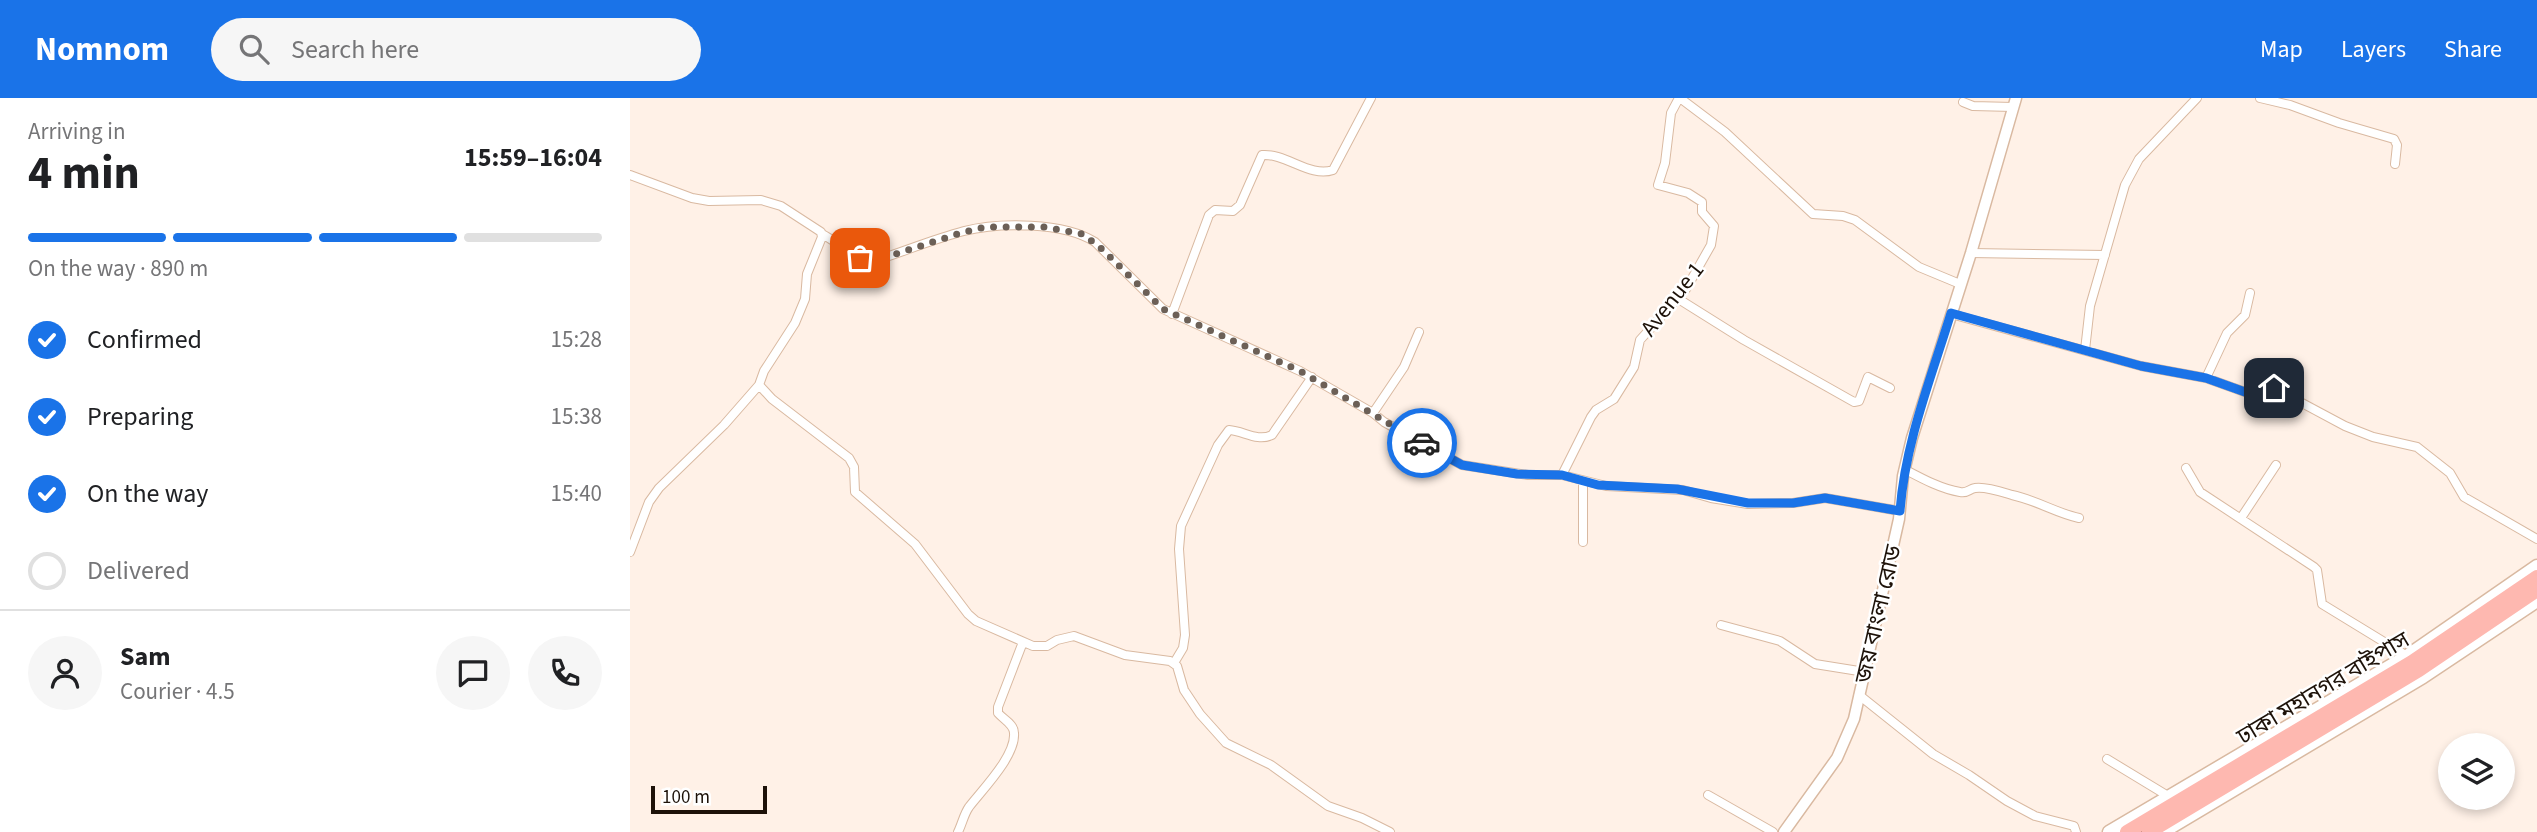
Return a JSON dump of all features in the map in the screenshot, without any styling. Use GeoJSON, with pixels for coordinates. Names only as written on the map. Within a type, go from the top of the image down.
{"type":"FeatureCollection","features":[{"type":"Feature","properties":{"kind":"highway","name":"ঢাকা মহানগর বাইপাস"},"geometry":{"type":"LineString","coordinates":[[2127,832],[2412,662],[2537,577]]}},
{"type":"Feature","properties":{"kind":"highway"},"geometry":{"type":"LineString","coordinates":[[2149,832],[2419,670],[2537,590]]}},
{"type":"Feature","properties":{"kind":"main road"},"geometry":{"type":"LineString","coordinates":[[2109,832],[2407,656],[2537,566]]}},
{"type":"Feature","properties":{"kind":"main road"},"geometry":{"type":"LineString","coordinates":[[2163,832],[2423,677],[2537,601]]}},
{"type":"Feature","properties":{"kind":"street"},"geometry":{"type":"LineString","coordinates":[[1172,314],[1209,215],[1215,210],[1233,211],[1240,205],[1262,155],[1278,157],[1323,173],[1333,170],[1371,98]]}},
{"type":"Feature","properties":{"kind":"street"},"geometry":{"type":"LineString","coordinates":[[1680,98],[1726,132],[1813,214],[1843,216],[1855,220],[1919,267],[1960,284]]}},
{"type":"Feature","properties":{"kind":"street","name":"Avenue 1"},"geometry":{"type":"LineString","coordinates":[[1562,475],[1591,417],[1596,410],[1614,399],[1632,372],[1640,340],[1686,289],[1711,245],[1714,230],[1712,222],[1702,212],[1700,199],[1658,185],[1667,151],[1670,117],[1680,98]]}},
{"type":"Feature","properties":{"kind":"street"},"geometry":{"type":"LineString","coordinates":[[2085,350],[2088,313],[2125,185],[2139,159],[2197,98]]}},
{"type":"Feature","properties":{"kind":"street"},"geometry":{"type":"LineString","coordinates":[[2260,98],[2394,139],[2397,145],[2395,164]]}},
{"type":"Feature","properties":{"kind":"street"},"geometry":{"type":"LineString","coordinates":[[1963,102],[1973,106],[2014,103]]}},
{"type":"Feature","properties":{"kind":"street","name":"জয় বাংলা রোড"},"geometry":{"type":"LineString","coordinates":[[1784,832],[1842,750],[1854,719],[1900,511],[1904,469],[2014,103]]}},
{"type":"Feature","properties":{"kind":"street"},"geometry":{"type":"LineString","coordinates":[[630,175],[692,198],[709,201],[761,200],[781,206],[860,258],[869,261],[986,227],[1044,227],[1083,234],[1163,309],[1312,377],[1384,422],[1462,465],[1528,475],[1562,475],[1606,485],[1684,490],[1711,498],[1748,503],[1793,503],[1825,498],[1900,511]]}},
{"type":"Feature","properties":{"kind":"street"},"geometry":{"type":"LineString","coordinates":[[630,552],[649,502],[659,488],[724,425],[759,385],[764,371],[795,323],[805,299],[807,274],[822,234]]}},
{"type":"Feature","properties":{"kind":"street"},"geometry":{"type":"LineString","coordinates":[[1971,253],[2105,256]]}},
{"type":"Feature","properties":{"kind":"street"},"geometry":{"type":"LineString","coordinates":[[2206,378],[2227,332],[2245,315],[2250,293]]}},
{"type":"Feature","properties":{"kind":"street"},"geometry":{"type":"LineString","coordinates":[[1677,298],[1854,402],[1859,401],[1868,377],[1890,388]]}},
{"type":"Feature","properties":{"kind":"street"},"geometry":{"type":"LineString","coordinates":[[1951,313],[2141,366],[2206,378],[2245,392],[2274,388],[2373,438],[2417,447],[2450,473],[2464,497],[2537,539]]}},
{"type":"Feature","properties":{"kind":"street"},"geometry":{"type":"LineString","coordinates":[[1373,413],[1402,371],[1419,332]]}},
{"type":"Feature","properties":{"kind":"street"},"geometry":{"type":"LineString","coordinates":[[1174,663],[1183,648],[1185,635],[1179,549],[1181,526],[1218,445],[1229,430],[1258,438],[1272,435],[1312,377]]}},
{"type":"Feature","properties":{"kind":"street"},"geometry":{"type":"LineString","coordinates":[[759,385],[772,399],[849,458],[854,467],[855,492],[915,544],[976,621],[1033,646],[1047,646],[1073,636],[1125,655],[1174,663],[1191,702],[1211,728],[1227,743],[1271,765],[1328,806],[1391,832]]}},
{"type":"Feature","properties":{"kind":"street"},"geometry":{"type":"LineString","coordinates":[[2241,519],[2276,465]]}},
{"type":"Feature","properties":{"kind":"street"},"geometry":{"type":"LineString","coordinates":[[2186,468],[2200,492],[2314,567],[2317,570],[2322,604],[2407,656]]}},
{"type":"Feature","properties":{"kind":"street"},"geometry":{"type":"LineString","coordinates":[[1904,469],[1961,493],[1975,488],[1993,491],[2025,498],[2061,514],[2079,518]]}},
{"type":"Feature","properties":{"kind":"street"},"geometry":{"type":"LineString","coordinates":[[1583,481],[1583,542]]}},
{"type":"Feature","properties":{"kind":"street"},"geometry":{"type":"LineString","coordinates":[[1721,625],[1780,641],[1815,664],[1864,673]]}},
{"type":"Feature","properties":{"kind":"street"},"geometry":{"type":"LineString","coordinates":[[958,832],[967,809],[992,778],[1011,747],[1014,734],[1012,725],[998,713],[998,707],[1023,642]]}},
{"type":"Feature","properties":{"kind":"street"},"geometry":{"type":"LineString","coordinates":[[1859,695],[1933,754],[2007,801],[2035,816],[2074,826],[2076,832]]}},
{"type":"Feature","properties":{"kind":"street"},"geometry":{"type":"LineString","coordinates":[[2107,759],[2168,796]]}},
{"type":"Feature","properties":{"kind":"street"},"geometry":{"type":"LineString","coordinates":[[1708,795],[1773,832]]}},
{"type":"Feature","properties":{"kind":"way so far"},"geometry":{"type":"LineString","coordinates":[[860,258],[877,260],[986,227],[1044,227],[1083,234],[1095,242],[1163,309],[1300,371],[1422,443]]}},
{"type":"Feature","properties":{"kind":"route"},"geometry":{"type":"LineString","coordinates":[[1422,443],[1462,465],[1517,474],[1562,475],[1598,485],[1629,488],[1677,489],[1711,498],[1748,503],[1793,503],[1825,498],[1900,511],[1903,476],[1912,438],[1951,313],[2141,366],[2206,378],[2245,392],[2274,388]]}}]}
